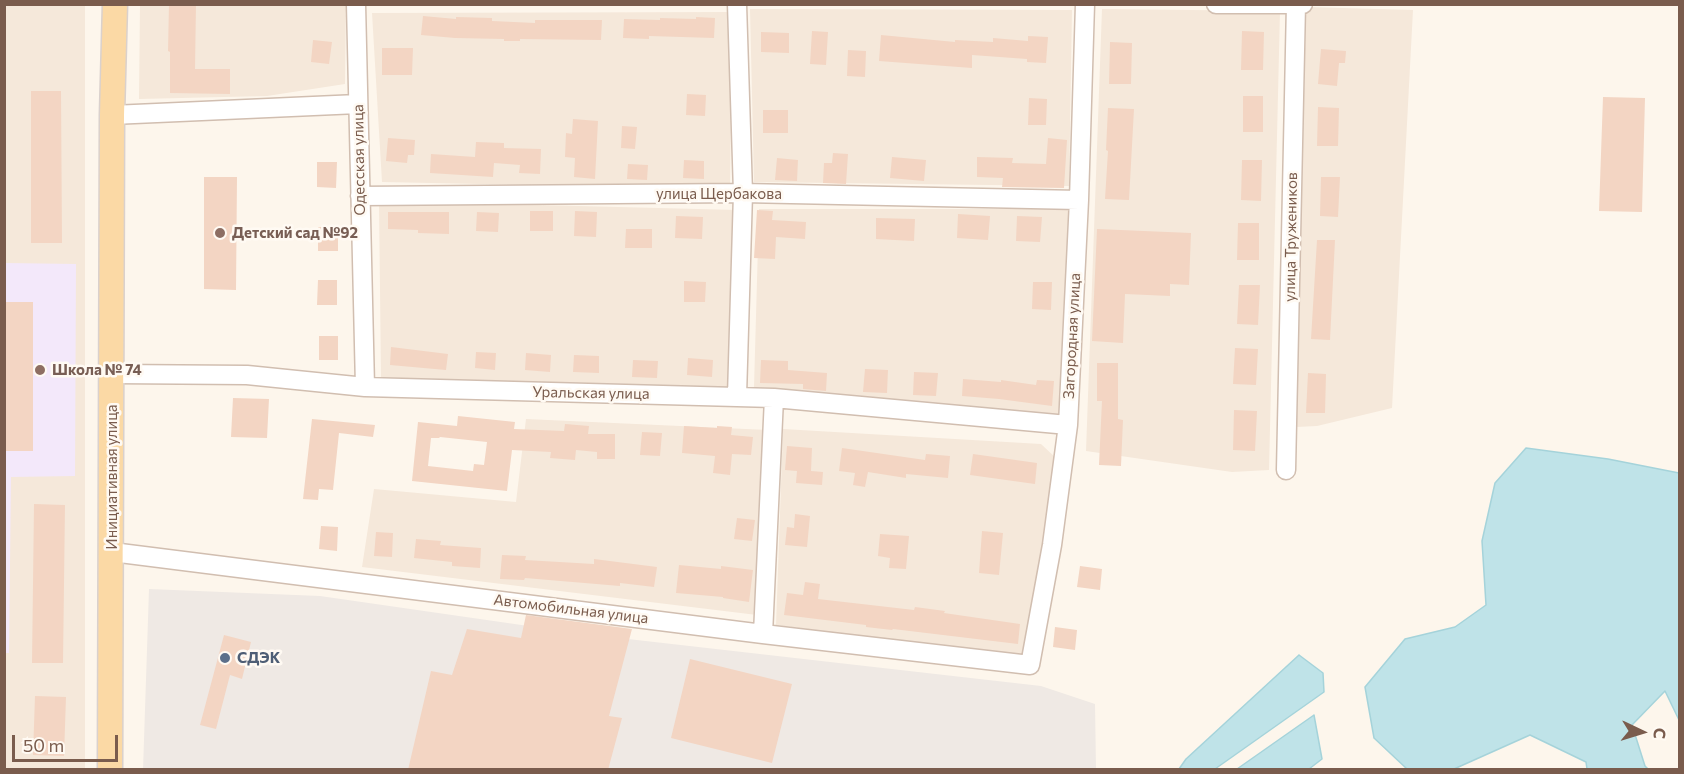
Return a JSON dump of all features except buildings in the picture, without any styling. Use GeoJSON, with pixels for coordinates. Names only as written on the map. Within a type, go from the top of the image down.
{"type":"FeatureCollection","features":[{"type":"Feature","properties":{"kind":"main road","name":"Инициативная улица"},"geometry":{"type":"LineString","coordinates":[[110,770],[112,115],[115,4]]}},
{"type":"Feature","properties":{"kind":"street","name":"Одесская улица"},"geometry":{"type":"LineString","coordinates":[[356,4],[365,387]]}},
{"type":"Feature","properties":{"kind":"street"},"geometry":{"type":"LineString","coordinates":[[737,4],[743,193],[737,396]]}},
{"type":"Feature","properties":{"kind":"street","name":"Загородная улица"},"geometry":{"type":"LineString","coordinates":[[1030,665],[1052,546],[1068,425],[1079,200],[1085,4]]}},
{"type":"Feature","properties":{"kind":"street"},"geometry":{"type":"LineString","coordinates":[[1216,4],[1303,4]]}},
{"type":"Feature","properties":{"kind":"street","name":"улица Тружеников"},"geometry":{"type":"LineString","coordinates":[[1286,470],[1296,5]]}},
{"type":"Feature","properties":{"kind":"street"},"geometry":{"type":"LineString","coordinates":[[112,115],[358,104]]}},
{"type":"Feature","properties":{"kind":"street","name":"улица Щербакова"},"geometry":{"type":"LineString","coordinates":[[360,196],[743,193],[1079,200]]}},
{"type":"Feature","properties":{"kind":"street","name":"Уральская улица"},"geometry":{"type":"LineString","coordinates":[[113,374],[247,375],[365,387],[737,396],[1068,425]]}},
{"type":"Feature","properties":{"kind":"street"},"geometry":{"type":"LineString","coordinates":[[763,634],[774,398]]}},
{"type":"Feature","properties":{"kind":"street","name":"Автомобильная улица"},"geometry":{"type":"LineString","coordinates":[[112,552],[763,634],[1030,665]]}},
{"type":"Feature","properties":{"kind":"shaded area"},"geometry":{"type":"Polygon","coordinates":[[[5,5],[85,5],[85,769],[5,770],[5,5]]]}},
{"type":"Feature","properties":{"kind":"shaded area"},"geometry":{"type":"Polygon","coordinates":[[[140,5],[346,5],[345,84],[267,96],[139,99],[140,5]]]}},
{"type":"Feature","properties":{"kind":"shaded area"},"geometry":{"type":"Polygon","coordinates":[[[1306,7],[1413,10],[1392,408],[1317,426],[1296,427],[1306,7]]]}},
{"type":"Feature","properties":{"kind":"shaded area"},"geometry":{"type":"Polygon","coordinates":[[[750,9],[1072,10],[1069,186],[754,182],[750,9]]]}},
{"type":"Feature","properties":{"kind":"shaded area"},"geometry":{"type":"Polygon","coordinates":[[[1102,9],[1280,11],[1269,470],[1232,472],[1086,451],[1102,9]]]}},
{"type":"Feature","properties":{"kind":"shaded area"},"geometry":{"type":"Polygon","coordinates":[[[732,12],[730,189],[382,182],[372,13],[732,12]]]}},
{"type":"Feature","properties":{"kind":"shaded area","name":"Школа № 74"},"geometry":{"type":"Polygon","coordinates":[[[4,160],[5,263],[76,264],[75,476],[11,477],[9,653],[4,653],[4,160]]]}},
{"type":"Feature","properties":{"kind":"shaded area"},"geometry":{"type":"Polygon","coordinates":[[[379,201],[738,210],[736,395],[381,378],[379,201]]]}},
{"type":"Feature","properties":{"kind":"shaded area"},"geometry":{"type":"Polygon","coordinates":[[[759,209],[1077,209],[1066,417],[754,387],[759,209]]]}},
{"type":"Feature","properties":{"kind":"shaded area"},"geometry":{"type":"Polygon","coordinates":[[[526,419],[768,430],[757,615],[362,567],[374,489],[516,502],[526,419]]]}},
{"type":"Feature","properties":{"kind":"shaded area"},"geometry":{"type":"Polygon","coordinates":[[[783,429],[1041,444],[1057,459],[1026,657],[776,625],[783,429]]]}},
{"type":"Feature","properties":{"kind":"shaded area"},"geometry":{"type":"Polygon","coordinates":[[[149,589],[320,596],[584,634],[1041,686],[1095,704],[1096,769],[143,770],[149,589]]]}},
{"type":"Feature","properties":{"kind":"water"},"geometry":{"type":"Polygon","coordinates":[[[1526,448],[1608,459],[1679,473],[1679,720],[1665,691],[1632,725],[1648,769],[1587,769],[1586,762],[1530,735],[1454,769],[1407,769],[1374,738],[1365,687],[1405,639],[1455,627],[1486,605],[1482,541],[1495,483],[1526,448]]]}},
{"type":"Feature","properties":{"kind":"water"},"geometry":{"type":"Polygon","coordinates":[[[1299,655],[1323,673],[1324,692],[1215,769],[1179,769],[1186,759],[1299,655]]]}},
{"type":"Feature","properties":{"kind":"water"},"geometry":{"type":"Polygon","coordinates":[[[1314,715],[1322,759],[1309,769],[1237,769],[1314,715]]]}},
{"type":"Feature","properties":{"kind":"place","name":"Детский сад №92"},"geometry":{"type":"Point","coordinates":[220,233]}},
{"type":"Feature","properties":{"kind":"place","name":"Школа № 74"},"geometry":{"type":"Point","coordinates":[40,370]}},
{"type":"Feature","properties":{"kind":"place","name":"СДЭК"},"geometry":{"type":"Point","coordinates":[225,658]}}]}
